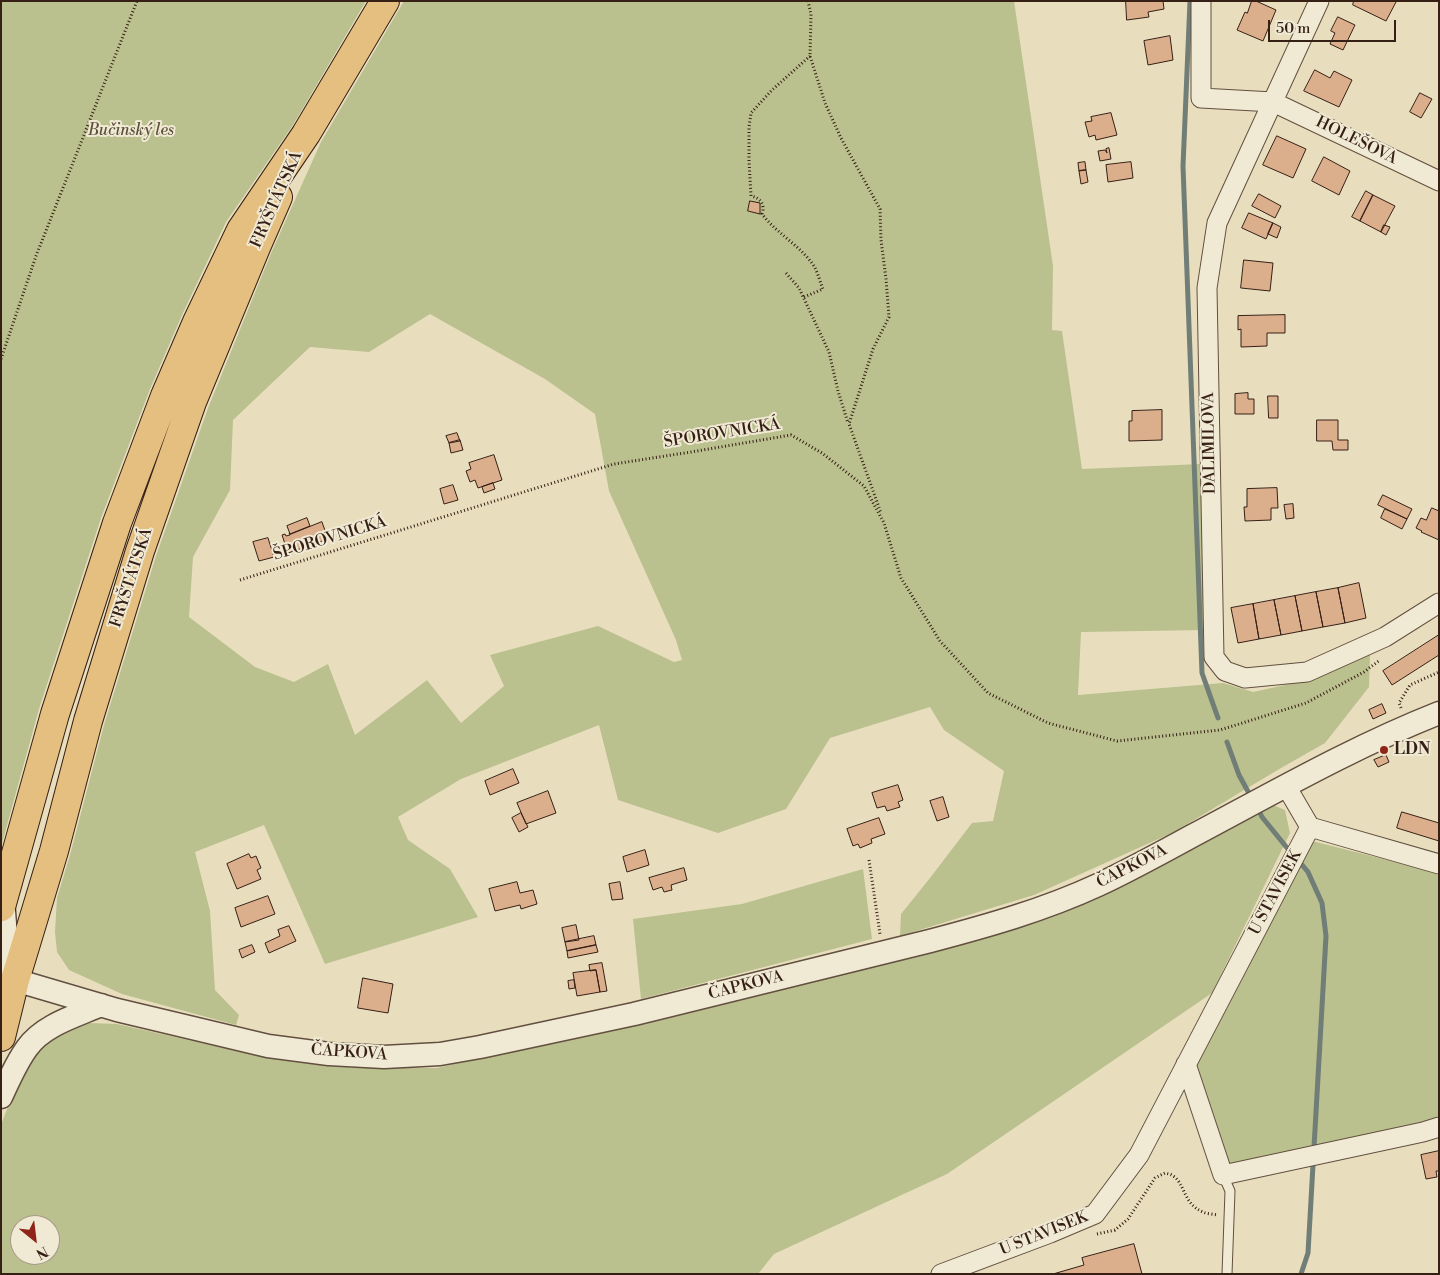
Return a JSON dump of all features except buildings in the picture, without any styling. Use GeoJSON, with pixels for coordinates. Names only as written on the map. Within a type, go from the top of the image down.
{"type":"FeatureCollection","features":[{"type":"Feature","properties":{"kind":"main road","name":"FRYŠTÁTSKÁ"},"geometry":{"type":"LineString","coordinates":[[2,904],[58,705],[117,523],[165,396],[197,322],[241,230],[306,134],[385,1]]}},
{"type":"Feature","properties":{"kind":"main road","name":"FRYŠTÁTSKÁ"},"geometry":{"type":"LineString","coordinates":[[1,1037],[8,985],[54,851],[88,721],[140,551],[192,402],[257,245],[306,134]]}},
{"type":"Feature","properties":{"kind":"street"},"geometry":{"type":"LineString","coordinates":[[1201,1],[1202,98],[1273,102]]}},
{"type":"Feature","properties":{"kind":"street","name":"DALIMILOVA"},"geometry":{"type":"LineString","coordinates":[[1319,1],[1217,223],[1207,288],[1214,657],[1225,671],[1245,678],[1306,672],[1385,637],[1439,603]]}},
{"type":"Feature","properties":{"kind":"street","name":"HOLEŠOVA"},"geometry":{"type":"LineString","coordinates":[[1273,102],[1439,181]]}},
{"type":"Feature","properties":{"kind":"street","name":"ČAPKOVA"},"geometry":{"type":"LineString","coordinates":[[8,985],[268,1046],[329,1054],[384,1057],[440,1054],[480,1047],[634,1014],[883,952],[976,928],[1064,900],[1130,870],[1286,786],[1407,726],[1439,713]]}},
{"type":"Feature","properties":{"kind":"street"},"geometry":{"type":"LineString","coordinates":[[1286,786],[1310,827],[1439,864]]}},
{"type":"Feature","properties":{"kind":"street","name":"U STAVISEK"},"geometry":{"type":"LineString","coordinates":[[941,1274],[1095,1214],[1139,1155],[1310,827]]}},
{"type":"Feature","properties":{"kind":"street"},"geometry":{"type":"LineString","coordinates":[[2,904],[7,946],[8,985]]}},
{"type":"Feature","properties":{"kind":"street"},"geometry":{"type":"LineString","coordinates":[[1,1097],[13,1071],[28,1046],[46,1030],[101,1006]]}},
{"type":"Feature","properties":{"kind":"street"},"geometry":{"type":"LineString","coordinates":[[1186,1064],[1223,1174],[1414,1134],[1439,1126]]}},
{"type":"Feature","properties":{"kind":"lane"},"geometry":{"type":"LineString","coordinates":[[1223,1174],[1230,1192],[1227,1274]]}},
{"type":"Feature","properties":{"kind":"path"},"geometry":{"type":"LineString","coordinates":[[1,359],[36,256],[137,1]]}},
{"type":"Feature","properties":{"kind":"path"},"geometry":{"type":"LineString","coordinates":[[808,1],[811,14],[810,56],[826,103],[841,138],[880,209],[881,240],[889,317],[873,348],[848,424]]}},
{"type":"Feature","properties":{"kind":"path"},"geometry":{"type":"LineString","coordinates":[[804,298],[823,289],[814,267],[796,245],[768,221],[762,214],[763,204],[757,198],[751,196],[749,161],[751,113],[772,90],[810,56]]}},
{"type":"Feature","properties":{"kind":"path"},"geometry":{"type":"LineString","coordinates":[[786,273],[799,288],[829,352],[848,424],[884,523]]}},
{"type":"Feature","properties":{"kind":"path","name":"ŠPOROVNICKÁ"},"geometry":{"type":"LineString","coordinates":[[240,580],[614,464],[791,435],[822,453],[864,486],[884,523],[901,578],[940,641],[988,693],[1048,723],[1117,742],[1220,730],[1306,702],[1364,672],[1387,655]]}},
{"type":"Feature","properties":{"kind":"path"},"geometry":{"type":"LineString","coordinates":[[1407,726],[1399,703],[1410,685],[1439,672]]}},
{"type":"Feature","properties":{"kind":"path"},"geometry":{"type":"LineString","coordinates":[[870,860],[883,952]]}},
{"type":"Feature","properties":{"kind":"path"},"geometry":{"type":"LineString","coordinates":[[1074,1223],[1094,1234],[1115,1230],[1128,1219],[1155,1178],[1165,1173],[1174,1176],[1180,1183],[1186,1198],[1194,1207],[1204,1213],[1229,1216]]}},
{"type":"Feature","properties":{"kind":"green space","name":"Bučinský les"},"geometry":{"type":"Polygon","coordinates":[[[1,1],[366,1],[293,125],[226,222],[182,315],[150,389],[101,518],[39,709],[1,847],[1,1]]]}},
{"type":"Feature","properties":{"kind":"green space"},"geometry":{"type":"Polygon","coordinates":[[[404,1],[1014,1],[1053,266],[1052,330],[1062,331],[1082,469],[1201,464],[1206,630],[1081,632],[1078,695],[1223,683],[1253,692],[1317,678],[1370,654],[1369,687],[1325,743],[1174,832],[1034,895],[900,936],[901,914],[972,823],[993,821],[1004,771],[944,730],[930,707],[830,738],[786,809],[718,833],[618,800],[599,725],[461,779],[398,817],[408,840],[450,869],[478,917],[325,964],[264,825],[195,852],[210,911],[215,990],[239,1015],[236,1025],[122,994],[69,970],[57,952],[55,932],[57,898],[104,725],[156,556],[208,408],[272,251],[321,142],[404,1]],[[430,314],[369,352],[310,347],[233,420],[230,490],[193,557],[189,617],[255,667],[294,682],[328,664],[355,735],[427,680],[461,723],[504,686],[490,655],[598,626],[674,662],[682,660],[676,640],[609,491],[595,414],[545,379],[430,314]]]}},
{"type":"Feature","properties":{"kind":"green space"},"geometry":{"type":"Polygon","coordinates":[[[1268,803],[1285,810],[1290,833],[1212,993],[947,1174],[774,1254],[758,1274],[1,1274],[1,1125],[22,1069],[45,1043],[68,1028],[89,1023],[117,1024],[237,1051],[340,1067],[437,1068],[1014,928],[1132,881],[1268,803]]]}},
{"type":"Feature","properties":{"kind":"green space"},"geometry":{"type":"Polygon","coordinates":[[[1312,841],[1439,873],[1439,1118],[1230,1165],[1195,1065],[1312,841]]]}},
{"type":"Feature","properties":{"kind":"green space"},"geometry":{"type":"Polygon","coordinates":[[[863,869],[872,939],[641,999],[633,919],[742,904],[863,869]]]}},
{"type":"Feature","properties":{"kind":"waterway"},"geometry":{"type":"LineString","coordinates":[[1190,1],[1183,166],[1202,673],[1218,718]]}},
{"type":"Feature","properties":{"kind":"waterway"},"geometry":{"type":"LineString","coordinates":[[1227,742],[1239,775],[1251,797]]}},
{"type":"Feature","properties":{"kind":"waterway"},"geometry":{"type":"LineString","coordinates":[[1257,807],[1262,817],[1292,854]]}},
{"type":"Feature","properties":{"kind":"waterway"},"geometry":{"type":"LineString","coordinates":[[1298,860],[1308,872],[1322,903],[1326,936],[1308,1253],[1301,1274]]}},
{"type":"Feature","properties":{"kind":"place","name":"LDN"},"geometry":{"type":"Point","coordinates":[1384,750]}}]}
